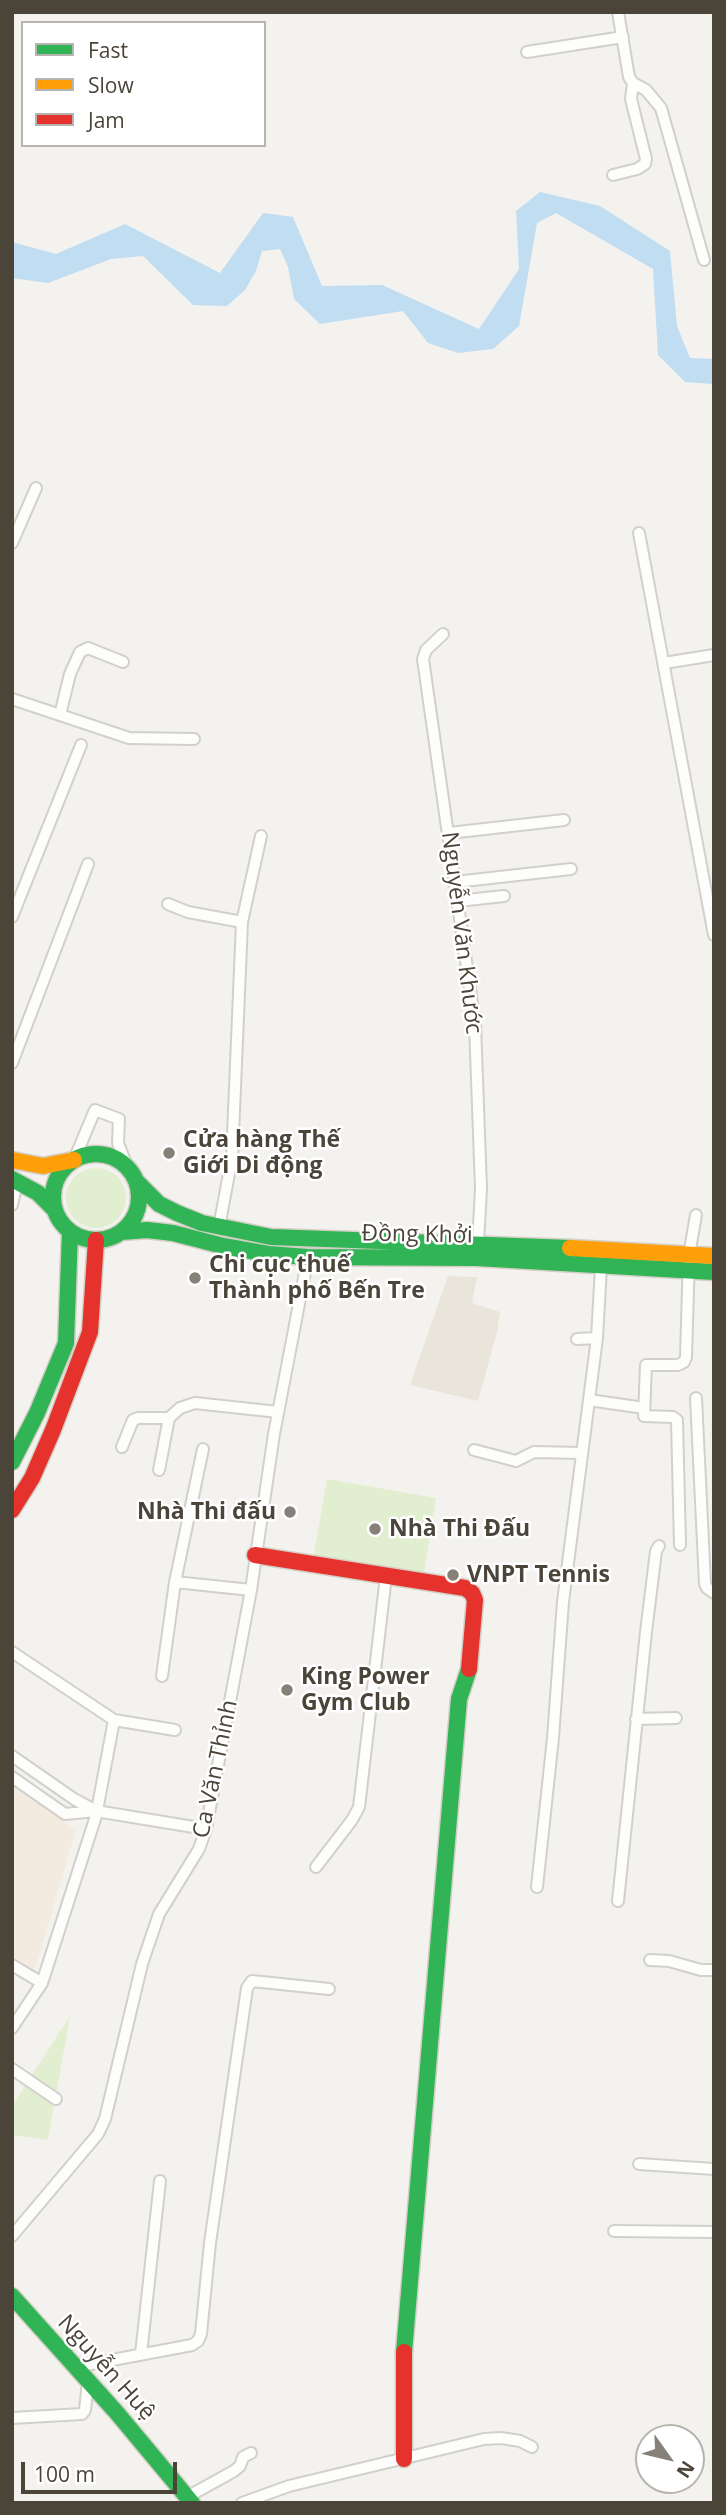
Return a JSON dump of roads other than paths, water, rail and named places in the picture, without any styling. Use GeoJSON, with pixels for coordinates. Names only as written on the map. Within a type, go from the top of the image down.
{"type":"FeatureCollection","features":[{"type":"Feature","properties":{"kind":"main road"},"geometry":{"type":"LineString","coordinates":[[12,1160],[43,1167],[88,1155],[103,1155],[117,1160],[132,1175],[139,1195],[137,1210],[131,1222],[121,1232],[109,1238],[82,1238],[70,1232],[55,1210],[37,1192],[14,1180]]}},
{"type":"Feature","properties":{"kind":"main road"},"geometry":{"type":"LineString","coordinates":[[55,1210],[53,1196],[56,1183],[63,1170],[75,1160]]}},
{"type":"Feature","properties":{"kind":"main road","name":"Đồng Khởi"},"geometry":{"type":"LineString","coordinates":[[132,1175],[159,1204],[177,1213],[219,1227],[271,1237],[478,1243],[689,1263],[714,1272]]}},
{"type":"Feature","properties":{"kind":"main road","name":"Đồng Khởi"},"geometry":{"type":"LineString","coordinates":[[121,1232],[146,1230],[173,1233],[223,1246],[268,1254],[308,1257],[477,1258],[601,1267],[689,1263],[714,1256]]}},
{"type":"Feature","properties":{"kind":"main road"},"geometry":{"type":"LineString","coordinates":[[12,1462],[37,1413],[66,1343],[70,1232]]}},
{"type":"Feature","properties":{"kind":"main road"},"geometry":{"type":"LineString","coordinates":[[12,1510],[32,1478],[90,1332],[96,1240]]}},
{"type":"Feature","properties":{"kind":"main road"},"geometry":{"type":"LineString","coordinates":[[255,1555],[466,1588],[475,1600],[469,1674],[460,1702],[404,2347],[404,2459]]}},
{"type":"Feature","properties":{"kind":"main road","name":"Nguyễn Huệ"},"geometry":{"type":"LineString","coordinates":[[12,2297],[190,2500]]}},
{"type":"Feature","properties":{"kind":"street"},"geometry":{"type":"LineString","coordinates":[[618,12],[629,77],[633,83],[646,90],[661,108],[704,260]]}},
{"type":"Feature","properties":{"kind":"street"},"geometry":{"type":"LineString","coordinates":[[527,52],[623,37]]}},
{"type":"Feature","properties":{"kind":"street"},"geometry":{"type":"LineString","coordinates":[[613,175],[637,169],[645,164],[631,99],[633,83]]}},
{"type":"Feature","properties":{"kind":"street"},"geometry":{"type":"LineString","coordinates":[[13,540],[36,488]]}},
{"type":"Feature","properties":{"kind":"street"},"geometry":{"type":"LineString","coordinates":[[639,533],[714,935]]}},
{"type":"Feature","properties":{"kind":"street","name":"Nguyễn Văn Khước"},"geometry":{"type":"LineString","coordinates":[[443,634],[426,650],[423,659],[475,1024],[481,1189],[478,1243]]}},
{"type":"Feature","properties":{"kind":"street"},"geometry":{"type":"LineString","coordinates":[[60,715],[70,674],[80,652],[88,648],[123,662]]}},
{"type":"Feature","properties":{"kind":"street"},"geometry":{"type":"LineString","coordinates":[[664,663],[714,655]]}},
{"type":"Feature","properties":{"kind":"street"},"geometry":{"type":"LineString","coordinates":[[12,699],[129,738],[194,739]]}},
{"type":"Feature","properties":{"kind":"street"},"geometry":{"type":"LineString","coordinates":[[12,917],[81,745]]}},
{"type":"Feature","properties":{"kind":"street"},"geometry":{"type":"LineString","coordinates":[[449,833],[564,820]]}},
{"type":"Feature","properties":{"kind":"street"},"geometry":{"type":"LineString","coordinates":[[219,1227],[232,1158],[242,922],[261,836]]}},
{"type":"Feature","properties":{"kind":"street"},"geometry":{"type":"LineString","coordinates":[[12,1063],[88,864]]}},
{"type":"Feature","properties":{"kind":"street"},"geometry":{"type":"LineString","coordinates":[[455,882],[570,869]]}},
{"type":"Feature","properties":{"kind":"street"},"geometry":{"type":"LineString","coordinates":[[458,901],[504,896]]}},
{"type":"Feature","properties":{"kind":"street"},"geometry":{"type":"LineString","coordinates":[[168,904],[188,912],[242,922]]}},
{"type":"Feature","properties":{"kind":"street"},"geometry":{"type":"LineString","coordinates":[[75,1160],[94,1110],[119,1119],[118,1143],[132,1175]]}},
{"type":"Feature","properties":{"kind":"street"},"geometry":{"type":"LineString","coordinates":[[12,1205],[14,1180]]}},
{"type":"Feature","properties":{"kind":"street"},"geometry":{"type":"LineString","coordinates":[[680,1545],[677,1420],[673,1417],[644,1416],[646,1365],[678,1365],[684,1362],[686,1357],[689,1263],[696,1215]]}},
{"type":"Feature","properties":{"kind":"street","name":"Ca Văn Thỉnh"},"geometry":{"type":"LineString","coordinates":[[12,2236],[98,2134],[105,2119],[142,1964],[159,1914],[199,1849],[206,1829],[251,1590],[278,1412],[308,1257]]}},
{"type":"Feature","properties":{"kind":"street"},"geometry":{"type":"LineString","coordinates":[[537,1886],[567,1563],[597,1338],[601,1267]]}},
{"type":"Feature","properties":{"kind":"street"},"geometry":{"type":"LineString","coordinates":[[577,1339],[597,1338]]}},
{"type":"Feature","properties":{"kind":"street"},"geometry":{"type":"LineString","coordinates":[[696,1398],[705,1584],[714,1592]]}},
{"type":"Feature","properties":{"kind":"street"},"geometry":{"type":"LineString","coordinates":[[589,1400],[644,1408]]}},
{"type":"Feature","properties":{"kind":"street"},"geometry":{"type":"LineString","coordinates":[[159,1470],[169,1418],[180,1408],[195,1403],[278,1412]]}},
{"type":"Feature","properties":{"kind":"street"},"geometry":{"type":"LineString","coordinates":[[122,1447],[133,1420],[169,1418]]}},
{"type":"Feature","properties":{"kind":"street"},"geometry":{"type":"LineString","coordinates":[[162,1676],[175,1582],[203,1449]]}},
{"type":"Feature","properties":{"kind":"street"},"geometry":{"type":"LineString","coordinates":[[474,1450],[516,1461],[534,1452],[581,1453]]}},
{"type":"Feature","properties":{"kind":"street"},"geometry":{"type":"LineString","coordinates":[[701,1476],[714,1476]]}},
{"type":"Feature","properties":{"kind":"street"},"geometry":{"type":"LineString","coordinates":[[618,1901],[636,1718],[656,1551],[659,1546]]}},
{"type":"Feature","properties":{"kind":"street"},"geometry":{"type":"LineString","coordinates":[[316,1867],[359,1807],[386,1576]]}},
{"type":"Feature","properties":{"kind":"street"},"geometry":{"type":"LineString","coordinates":[[175,1582],[251,1590]]}},
{"type":"Feature","properties":{"kind":"street"},"geometry":{"type":"LineString","coordinates":[[12,1652],[114,1720],[175,1730]]}},
{"type":"Feature","properties":{"kind":"street"},"geometry":{"type":"LineString","coordinates":[[636,1718],[676,1718]]}},
{"type":"Feature","properties":{"kind":"street"},"geometry":{"type":"LineString","coordinates":[[12,2028],[42,1983],[96,1811],[114,1720]]}},
{"type":"Feature","properties":{"kind":"street"},"geometry":{"type":"LineString","coordinates":[[12,1756],[96,1811]]}},
{"type":"Feature","properties":{"kind":"street"},"geometry":{"type":"LineString","coordinates":[[12,1777],[65,1814],[96,1811],[206,1829]]}},
{"type":"Feature","properties":{"kind":"street"},"geometry":{"type":"LineString","coordinates":[[650,1960],[714,1970]]}},
{"type":"Feature","properties":{"kind":"street"},"geometry":{"type":"LineString","coordinates":[[12,1965],[42,1983]]}},
{"type":"Feature","properties":{"kind":"street"},"geometry":{"type":"LineString","coordinates":[[75,2367],[192,2345],[198,2341],[248,1984],[251,1981],[329,1989]]}},
{"type":"Feature","properties":{"kind":"street"},"geometry":{"type":"LineString","coordinates":[[12,2069],[56,2099]]}},
{"type":"Feature","properties":{"kind":"street"},"geometry":{"type":"LineString","coordinates":[[639,2164],[714,2169]]}},
{"type":"Feature","properties":{"kind":"street"},"geometry":{"type":"LineString","coordinates":[[141,2354],[160,2181]]}},
{"type":"Feature","properties":{"kind":"street"},"geometry":{"type":"LineString","coordinates":[[614,2231],[714,2232]]}},
{"type":"Feature","properties":{"kind":"street"},"geometry":{"type":"LineString","coordinates":[[12,2418],[82,2414],[85,2410],[88,2382]]}},
{"type":"Feature","properties":{"kind":"street"},"geometry":{"type":"LineString","coordinates":[[242,2503],[289,2486],[484,2439],[520,2441],[532,2447]]}},
{"type":"Feature","properties":{"kind":"street"},"geometry":{"type":"LineString","coordinates":[[190,2500],[234,2471],[240,2466],[241,2459],[251,2453]]}},
{"type":"Feature","properties":{"kind":"water"},"geometry":{"type":"Polygon","coordinates":[[[540,192],[600,206],[670,251],[677,326],[690,358],[714,359],[713,384],[685,382],[658,355],[653,269],[556,213],[537,223],[519,326],[493,349],[458,353],[428,343],[403,311],[320,324],[294,299],[288,267],[280,249],[262,251],[256,271],[245,290],[227,306],[193,305],[143,256],[111,259],[48,283],[12,278],[12,242],[56,254],[125,224],[220,273],[263,213],[293,217],[322,286],[382,285],[479,329],[519,269],[516,211],[540,192]]]}},
{"type":"Feature","properties":{"kind":"place","name":"Cửa hàng Thế Giới Di động"},"geometry":{"type":"Point","coordinates":[169,1153]}},
{"type":"Feature","properties":{"kind":"place","name":"Chi cục thuế Thành phố Bến Tre"},"geometry":{"type":"Point","coordinates":[195,1278]}},
{"type":"Feature","properties":{"kind":"place","name":"Nhà Thi đấu"},"geometry":{"type":"Point","coordinates":[290,1512]}},
{"type":"Feature","properties":{"kind":"place","name":"Nhà Thi Đấu"},"geometry":{"type":"Point","coordinates":[375,1529]}},
{"type":"Feature","properties":{"kind":"place","name":"VNPT Tennis"},"geometry":{"type":"Point","coordinates":[453,1575]}},
{"type":"Feature","properties":{"kind":"place","name":"King Power Gym Club"},"geometry":{"type":"Point","coordinates":[287,1690]}}]}
